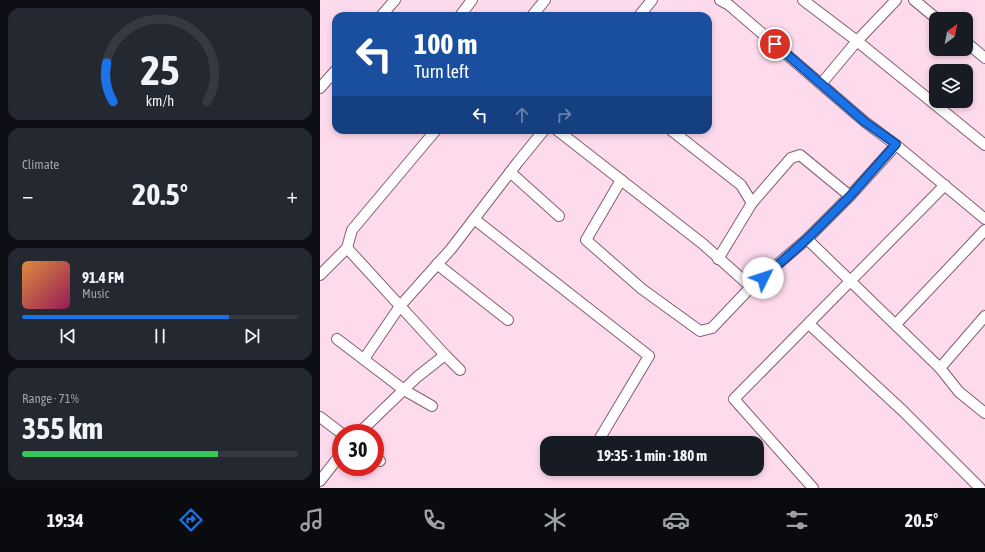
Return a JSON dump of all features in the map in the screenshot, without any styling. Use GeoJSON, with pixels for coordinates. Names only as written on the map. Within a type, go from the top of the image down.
{"type":"FeatureCollection","features":[{"type":"Feature","properties":{"kind":"street"},"geometry":{"type":"LineString","coordinates":[[384,12],[395,0]]}},
{"type":"Feature","properties":{"kind":"street"},"geometry":{"type":"LineString","coordinates":[[463,12],[472,0]]}},
{"type":"Feature","properties":{"kind":"street"},"geometry":{"type":"LineString","coordinates":[[536,12],[546,0]]}},
{"type":"Feature","properties":{"kind":"street"},"geometry":{"type":"LineString","coordinates":[[642,12],[652,0]]}},
{"type":"Feature","properties":{"kind":"street"},"geometry":{"type":"LineString","coordinates":[[720,0],[729,5],[865,122],[896,144],[985,219]]}},
{"type":"Feature","properties":{"kind":"street"},"geometry":{"type":"LineString","coordinates":[[803,0],[857,41],[985,145]]}},
{"type":"Feature","properties":{"kind":"street"},"geometry":{"type":"LineString","coordinates":[[821,84],[857,41],[896,0]]}},
{"type":"Feature","properties":{"kind":"street"},"geometry":{"type":"LineString","coordinates":[[914,0],[929,12]]}},
{"type":"Feature","properties":{"kind":"street"},"geometry":{"type":"LineString","coordinates":[[973,48],[985,58]]}},
{"type":"Feature","properties":{"kind":"street"},"geometry":{"type":"LineString","coordinates":[[320,88],[332,74]]}},
{"type":"Feature","properties":{"kind":"street"},"geometry":{"type":"LineString","coordinates":[[320,275],[347,248],[352,230],[433,134]]}},
{"type":"Feature","properties":{"kind":"street"},"geometry":{"type":"LineString","coordinates":[[364,359],[400,306],[451,249],[541,134]]}},
{"type":"Feature","properties":{"kind":"street"},"geometry":{"type":"LineString","coordinates":[[562,134],[702,244],[751,287]]}},
{"type":"Feature","properties":{"kind":"street"},"geometry":{"type":"LineString","coordinates":[[676,134],[741,185],[752,203]]}},
{"type":"Feature","properties":{"kind":"street"},"geometry":{"type":"LineString","coordinates":[[621,180],[586,240],[642,289],[700,330],[712,328],[751,287],[807,239],[850,196],[896,144]]}},
{"type":"Feature","properties":{"kind":"street"},"geometry":{"type":"LineString","coordinates":[[718,259],[752,203],[791,158],[800,155],[850,196]]}},
{"type":"Feature","properties":{"kind":"street"},"geometry":{"type":"LineString","coordinates":[[510,172],[559,216]]}},
{"type":"Feature","properties":{"kind":"street"},"geometry":{"type":"LineString","coordinates":[[813,488],[734,399],[945,186]]}},
{"type":"Feature","properties":{"kind":"street"},"geometry":{"type":"LineString","coordinates":[[474,219],[649,356],[601,436]]}},
{"type":"Feature","properties":{"kind":"street"},"geometry":{"type":"LineString","coordinates":[[896,324],[985,230]]}},
{"type":"Feature","properties":{"kind":"street"},"geometry":{"type":"LineString","coordinates":[[807,239],[851,280],[940,368],[959,392],[985,413]]}},
{"type":"Feature","properties":{"kind":"street"},"geometry":{"type":"LineString","coordinates":[[347,248],[460,370]]}},
{"type":"Feature","properties":{"kind":"street"},"geometry":{"type":"LineString","coordinates":[[437,264],[508,320]]}},
{"type":"Feature","properties":{"kind":"street"},"geometry":{"type":"LineString","coordinates":[[940,368],[985,316]]}},
{"type":"Feature","properties":{"kind":"street"},"geometry":{"type":"LineString","coordinates":[[809,324],[903,411],[980,488]]}},
{"type":"Feature","properties":{"kind":"street"},"geometry":{"type":"LineString","coordinates":[[337,339],[404,390],[432,406]]}},
{"type":"Feature","properties":{"kind":"street"},"geometry":{"type":"LineString","coordinates":[[368,424],[417,377],[445,355]]}},
{"type":"Feature","properties":{"kind":"street"},"geometry":{"type":"LineString","coordinates":[[320,417],[332,426]]}},
{"type":"Feature","properties":{"kind":"street"},"geometry":{"type":"LineString","coordinates":[[320,481],[332,466]]}},
{"type":"Feature","properties":{"kind":"route"},"geometry":{"type":"LineString","coordinates":[[763,278],[807,239],[850,196],[896,144],[865,122],[775,44]]}}]}
